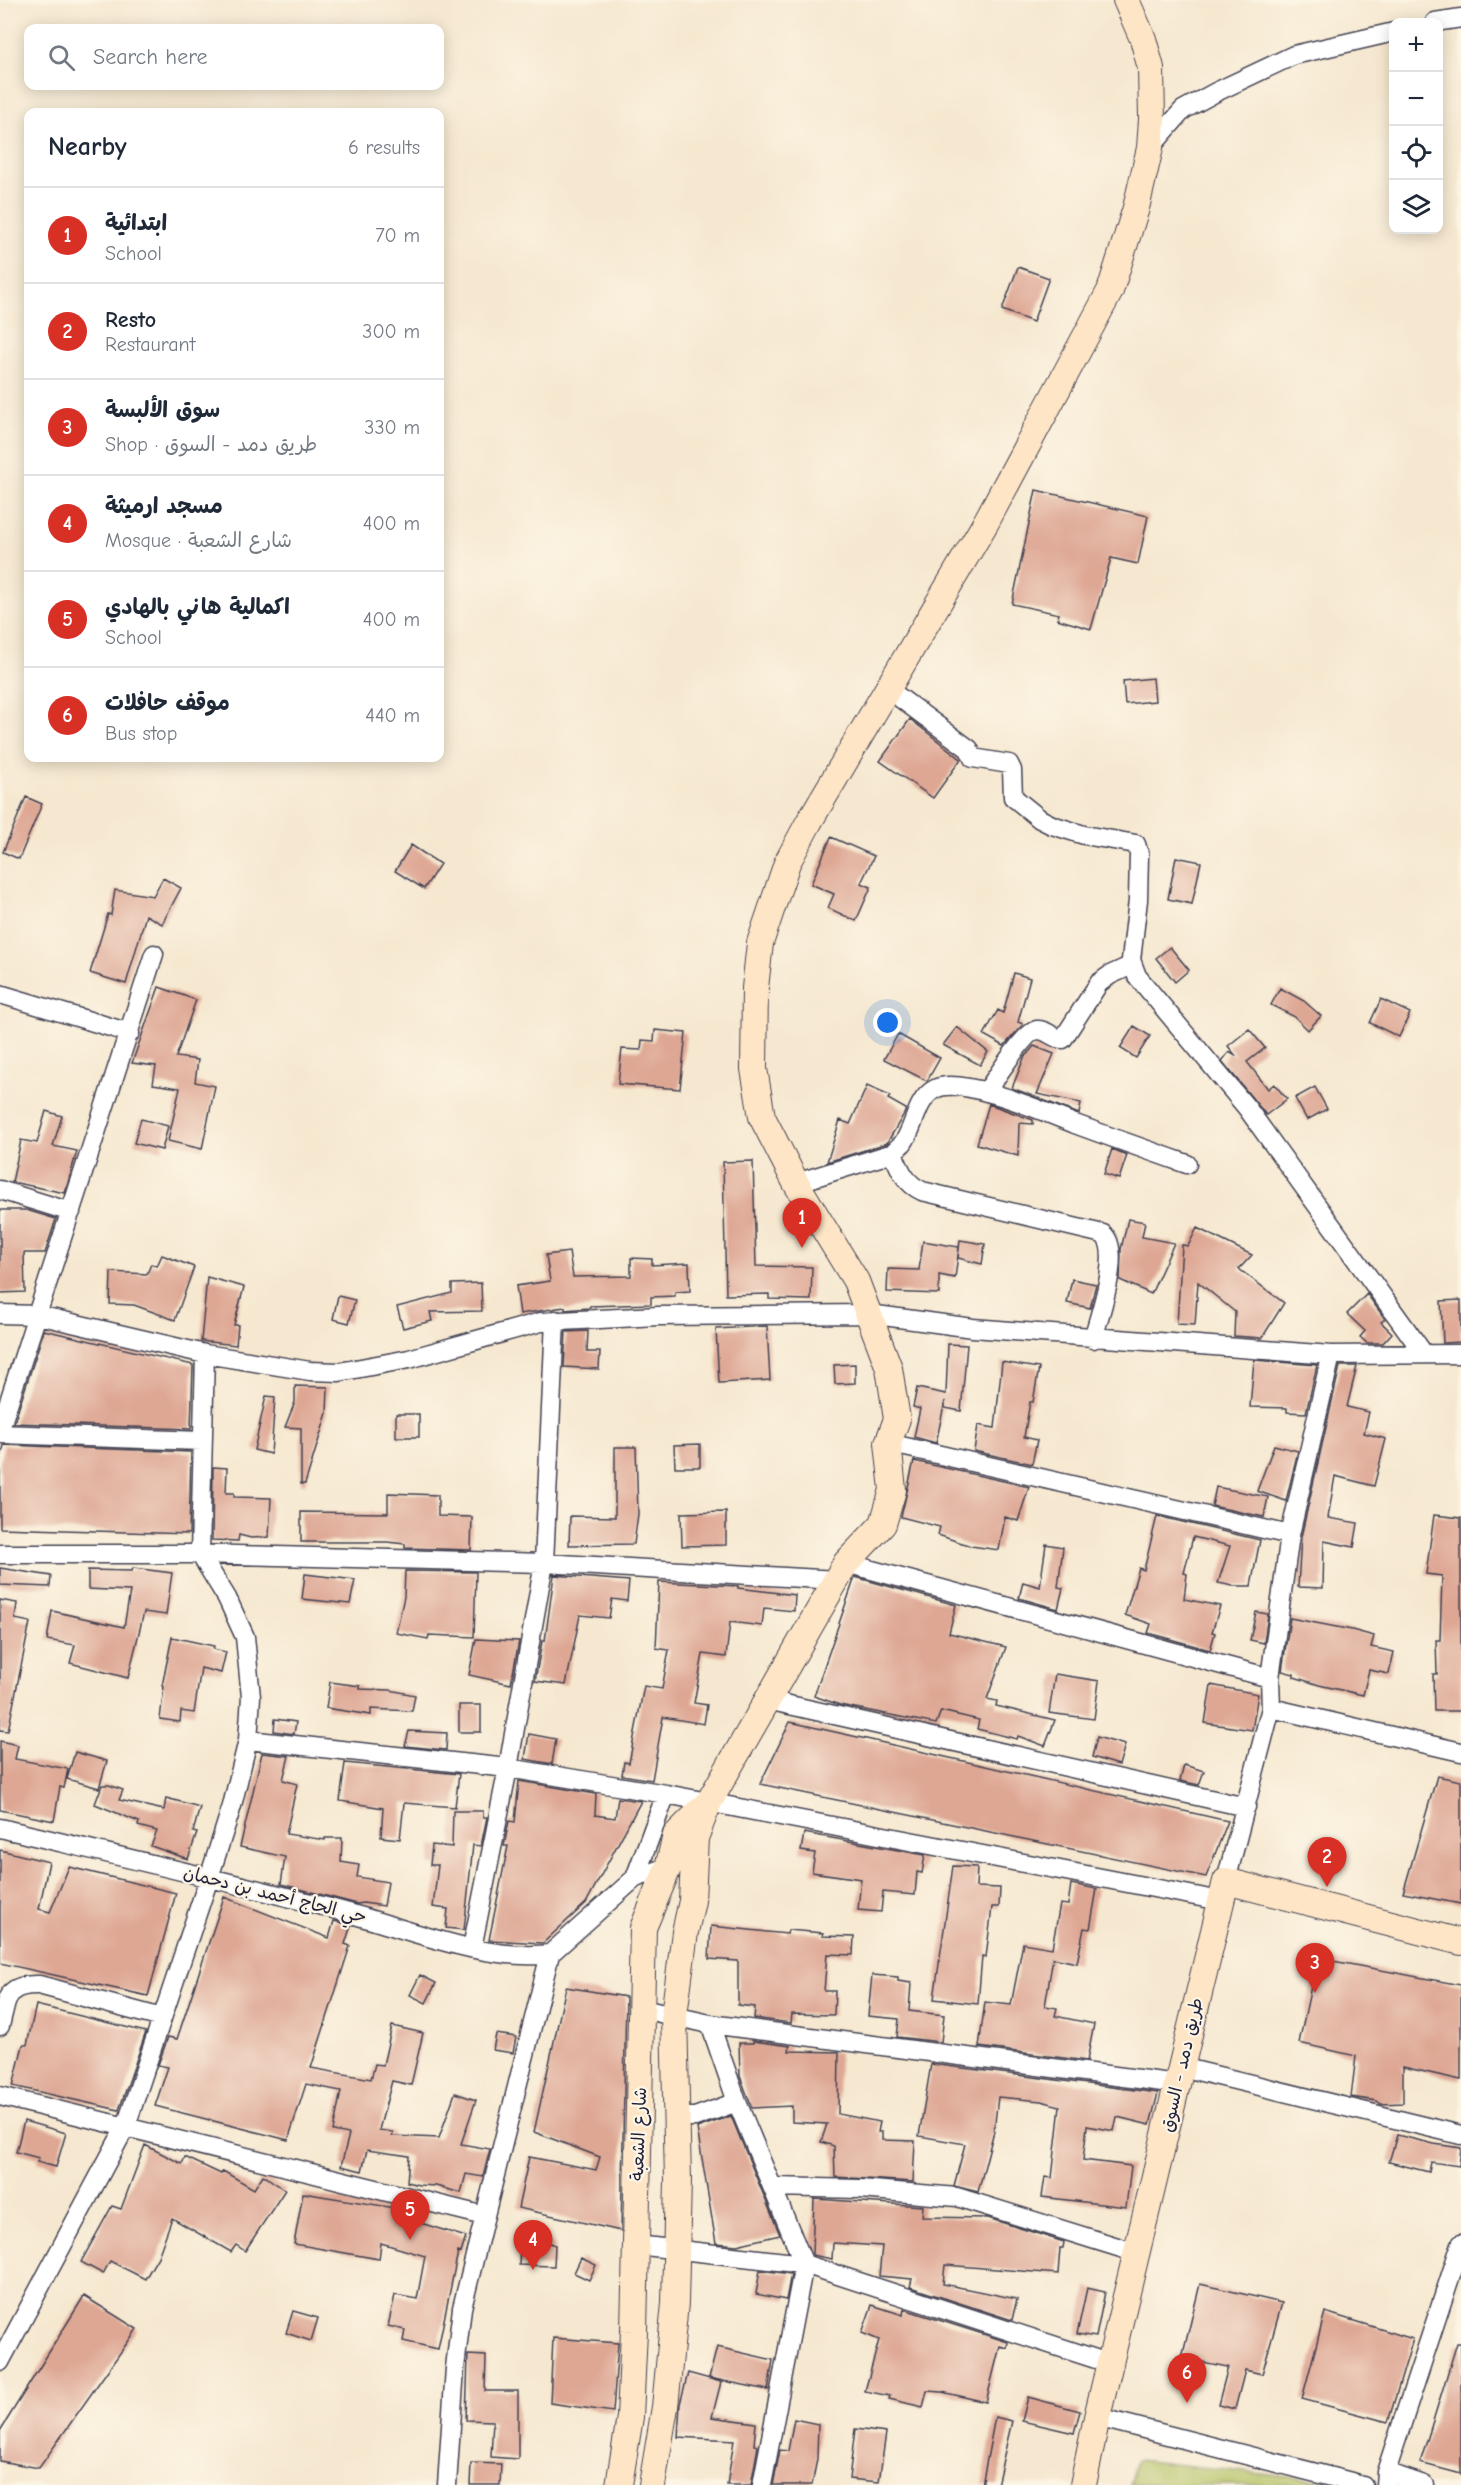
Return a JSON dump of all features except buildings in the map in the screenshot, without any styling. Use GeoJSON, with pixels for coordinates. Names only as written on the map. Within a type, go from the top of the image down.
{"type":"FeatureCollection","features":[{"type":"Feature","properties":{"kind":"street"},"geometry":{"type":"LineString","coordinates":[[622,2474],[654,2476],[667,2384],[675,2303],[678,2180],[675,2016],[685,1932],[692,1902],[695,1838],[709,1802],[841,1571],[883,1524],[893,1490],[888,1443],[897,1419],[889,1368],[856,1281],[796,1183],[762,1117],[754,1069],[755,988],[760,943],[787,863],[809,822],[985,524],[1110,291],[1136,208],[1150,148],[1151,68],[1143,39],[1126,0]]}},
{"type":"Feature","properties":{"kind":"street"},"geometry":{"type":"LineString","coordinates":[[1443,21],[1461,18]]}},
{"type":"Feature","properties":{"kind":"street"},"geometry":{"type":"LineString","coordinates":[[1150,148],[1183,110],[1246,78],[1294,55],[1389,33]]}},
{"type":"Feature","properties":{"kind":"street"},"geometry":{"type":"LineString","coordinates":[[888,689],[969,749],[972,758],[1010,764],[1013,796],[1040,819],[1066,830],[1136,844],[1139,854],[1138,900],[1131,954],[1132,965],[1144,986],[1200,1049],[1247,1108],[1424,1354]]}},
{"type":"Feature","properties":{"kind":"street"},"geometry":{"type":"LineString","coordinates":[[0,1429],[154,954]]}},
{"type":"Feature","properties":{"kind":"street"},"geometry":{"type":"LineString","coordinates":[[986,1092],[1027,1036],[1038,1030],[1063,1039],[1099,983],[1132,965]]}},
{"type":"Feature","properties":{"kind":"street"},"geometry":{"type":"LineString","coordinates":[[0,994],[130,1033]]}},
{"type":"Feature","properties":{"kind":"street"},"geometry":{"type":"LineString","coordinates":[[796,1183],[893,1153],[904,1142],[916,1114],[933,1089],[954,1085],[1026,1104],[1187,1164]]}},
{"type":"Feature","properties":{"kind":"street"},"geometry":{"type":"LineString","coordinates":[[893,1153],[903,1177],[922,1191],[1103,1234],[1108,1239],[1111,1254],[1110,1271],[1093,1339]]}},
{"type":"Feature","properties":{"kind":"street"},"geometry":{"type":"LineString","coordinates":[[0,1190],[71,1212]]}},
{"type":"Feature","properties":{"kind":"street"},"geometry":{"type":"LineString","coordinates":[[0,1314],[38,1315],[205,1354],[310,1371],[339,1372],[409,1359],[519,1327],[555,1320],[658,1316],[868,1314],[973,1328],[1093,1339],[1331,1355],[1461,1354]]}},
{"type":"Feature","properties":{"kind":"street"},"geometry":{"type":"LineString","coordinates":[[472,1948],[508,1768],[544,1563],[555,1320]]}},
{"type":"Feature","properties":{"kind":"street"},"geometry":{"type":"LineString","coordinates":[[0,2362],[126,2126],[232,1806],[248,1740],[251,1698],[245,1637],[227,1598],[200,1554],[201,1441],[205,1354]]}},
{"type":"Feature","properties":{"kind":"street"},"geometry":{"type":"LineString","coordinates":[[1224,1891],[1270,1708],[1270,1678],[1290,1535],[1331,1355]]}},
{"type":"Feature","properties":{"kind":"street"},"geometry":{"type":"LineString","coordinates":[[0,1434],[201,1441]]}},
{"type":"Feature","properties":{"kind":"street"},"geometry":{"type":"LineString","coordinates":[[888,1443],[1290,1535]]}},
{"type":"Feature","properties":{"kind":"street"},"geometry":{"type":"LineString","coordinates":[[0,1554],[200,1554],[841,1571],[1270,1678]]}},
{"type":"Feature","properties":{"kind":"street"},"geometry":{"type":"LineString","coordinates":[[767,1700],[1245,1807]]}},
{"type":"Feature","properties":{"kind":"street"},"geometry":{"type":"LineString","coordinates":[[1270,1708],[1461,1752]]}},
{"type":"Feature","properties":{"kind":"street"},"geometry":{"type":"LineString","coordinates":[[248,1740],[508,1768],[666,1794],[1224,1891],[1461,1942]]}},
{"type":"Feature","properties":{"kind":"street"},"geometry":{"type":"LineString","coordinates":[[634,1878],[666,1794]]}},
{"type":"Feature","properties":{"kind":"street","name":"شارع الشعبة"},"geometry":{"type":"LineString","coordinates":[[622,2474],[630,2417],[643,1928],[668,1868],[676,1835],[709,1802]]}},
{"type":"Feature","properties":{"kind":"street","name":"حي الحاج أحمد بن دحمان"},"geometry":{"type":"LineString","coordinates":[[0,1828],[342,1911],[472,1948],[516,1956],[550,1954]]}},
{"type":"Feature","properties":{"kind":"street"},"geometry":{"type":"LineString","coordinates":[[447,2485],[457,2341],[470,2275],[550,1954],[634,1878],[668,1868],[693,1854]]}},
{"type":"Feature","properties":{"kind":"street","name":"طريق دمد - السوق"},"geometry":{"type":"LineString","coordinates":[[1083,2485],[1097,2417],[1224,1891]]}},
{"type":"Feature","properties":{"kind":"street"},"geometry":{"type":"LineString","coordinates":[[0,2026],[8,1996],[15,1987],[26,1984],[39,1985],[162,2018]]}},
{"type":"Feature","properties":{"kind":"street"},"geometry":{"type":"LineString","coordinates":[[642,2009],[710,2024],[1179,2076],[1461,2136]]}},
{"type":"Feature","properties":{"kind":"street"},"geometry":{"type":"LineString","coordinates":[[710,2024],[737,2102],[804,2264],[762,2485]]}},
{"type":"Feature","properties":{"kind":"street"},"geometry":{"type":"LineString","coordinates":[[0,2096],[485,2216]]}},
{"type":"Feature","properties":{"kind":"street"},"geometry":{"type":"LineString","coordinates":[[676,2117],[695,2117],[737,2102]]}},
{"type":"Feature","properties":{"kind":"street"},"geometry":{"type":"LineString","coordinates":[[773,2187],[879,2190],[957,2197],[1137,2253]]}},
{"type":"Feature","properties":{"kind":"street"},"geometry":{"type":"LineString","coordinates":[[1425,2485],[1386,2479],[1461,2244]]}},
{"type":"Feature","properties":{"kind":"street"},"geometry":{"type":"LineString","coordinates":[[636,2245],[804,2264],[1110,2364]]}},
{"type":"Feature","properties":{"kind":"street"},"geometry":{"type":"LineString","coordinates":[[1097,2417],[1363,2485]]}},
{"type":"Feature","properties":{"kind":"green space"},"geometry":{"type":"Polygon","coordinates":[[[1137,2460],[1362,2485],[1130,2485],[1137,2460]]]}},
{"type":"Feature","properties":{"kind":"place","name":"ابتدائية"},"geometry":{"type":"Point","coordinates":[802,1248]}},
{"type":"Feature","properties":{"kind":"place","name":"Resto"},"geometry":{"type":"Point","coordinates":[1327,1887]}},
{"type":"Feature","properties":{"kind":"place","name":"سوق الألبسة"},"geometry":{"type":"Point","coordinates":[1315,1993]}},
{"type":"Feature","properties":{"kind":"place","name":"اكمالية هاني بالهادي"},"geometry":{"type":"Point","coordinates":[410,2240]}},
{"type":"Feature","properties":{"kind":"place","name":"مسجد ارميثة"},"geometry":{"type":"Point","coordinates":[533,2270]}},
{"type":"Feature","properties":{"kind":"place","name":"موقف حافلات"},"geometry":{"type":"Point","coordinates":[1187,2403]}}]}
